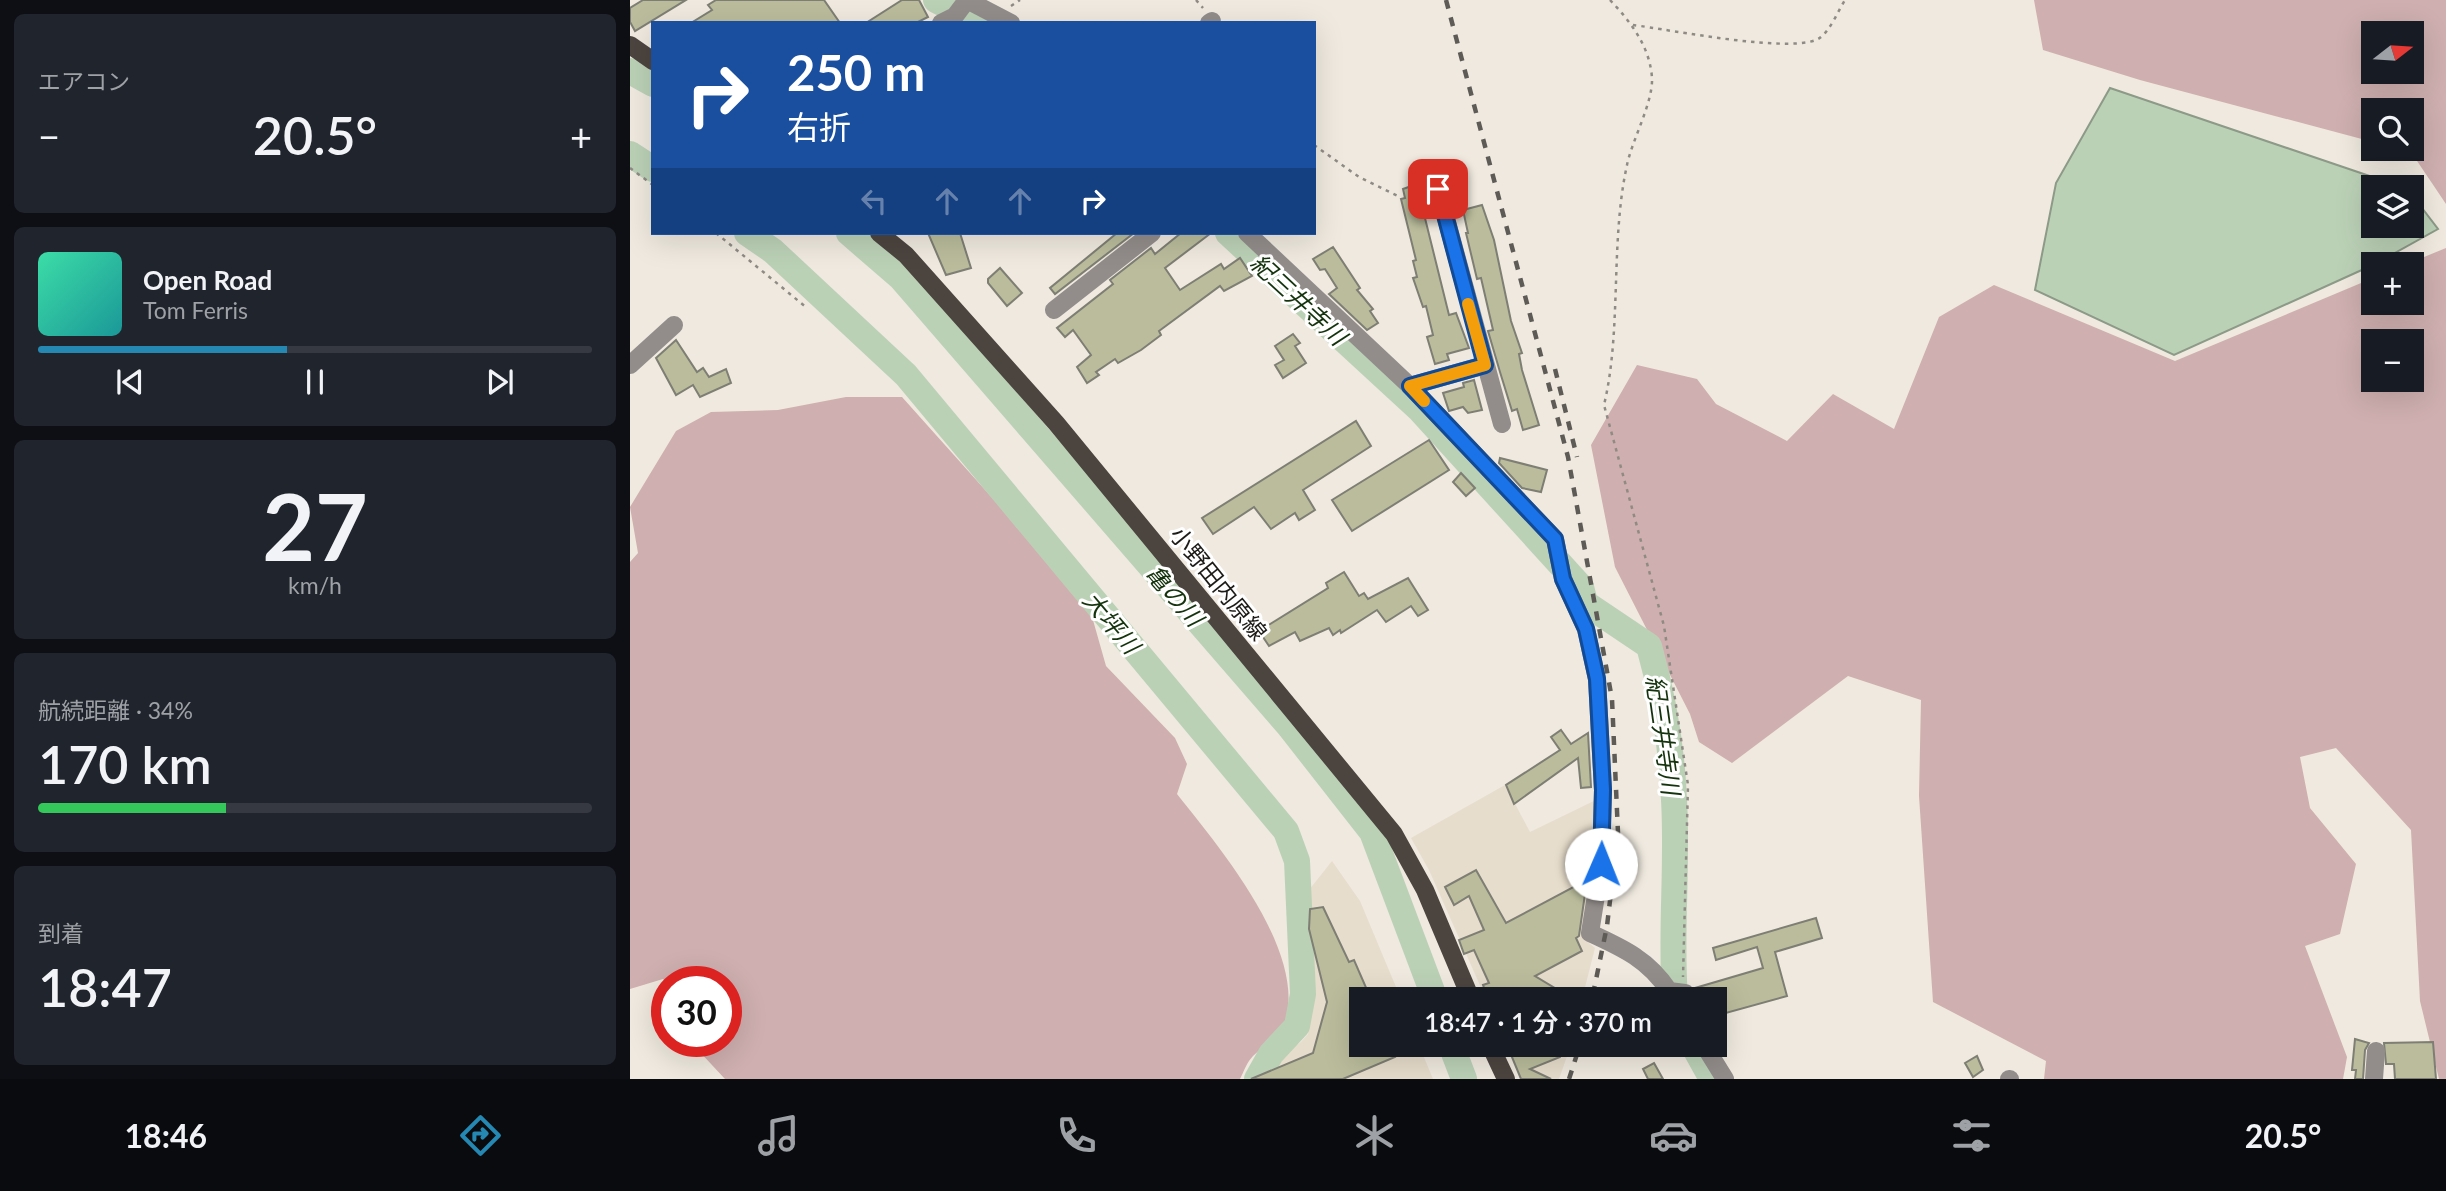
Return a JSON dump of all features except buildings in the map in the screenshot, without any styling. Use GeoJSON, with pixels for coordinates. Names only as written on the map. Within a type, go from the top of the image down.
{"type":"FeatureCollection","features":[{"type":"Feature","properties":{"kind":"main road"},"geometry":{"type":"LineString","coordinates":[[630,45],[651,60]]}},
{"type":"Feature","properties":{"kind":"main road","name":"小野田内原線"},"geometry":{"type":"LineString","coordinates":[[881,235],[906,255],[1056,423],[1394,834],[1425,890],[1466,987]]}},
{"type":"Feature","properties":{"kind":"main road"},"geometry":{"type":"LineString","coordinates":[[1493,1057],[1498,1077]]}},
{"type":"Feature","properties":{"kind":"street"},"geometry":{"type":"LineString","coordinates":[[958,9],[1003,21]]}},
{"type":"Feature","properties":{"kind":"street"},"geometry":{"type":"LineString","coordinates":[[1438,189],[1502,424]]}},
{"type":"Feature","properties":{"kind":"street"},"geometry":{"type":"LineString","coordinates":[[1054,310],[1149,235]]}},
{"type":"Feature","properties":{"kind":"street"},"geometry":{"type":"LineString","coordinates":[[1249,235],[1410,386],[1555,539],[1559,560],[1586,629],[1597,679],[1603,790],[1601,864],[1590,933],[1632,952],[1672,987]]}},
{"type":"Feature","properties":{"kind":"street"},"geometry":{"type":"LineString","coordinates":[[630,365],[674,325]]}},
{"type":"Feature","properties":{"kind":"street"},"geometry":{"type":"LineString","coordinates":[[1410,386],[1485,365]]}},
{"type":"Feature","properties":{"kind":"street"},"geometry":{"type":"LineString","coordinates":[[2374,1079],[2375,1051]]}},
{"type":"Feature","properties":{"kind":"street"},"geometry":{"type":"LineString","coordinates":[[1712,1057],[1726,1079]]}},
{"type":"Feature","properties":{"kind":"path"},"geometry":{"type":"LineString","coordinates":[[1610,0],[1633,25],[1650,65],[1652,82],[1626,166],[1613,306],[1611,376],[1604,405],[1664,626],[1688,785],[1680,987]]}},
{"type":"Feature","properties":{"kind":"path"},"geometry":{"type":"LineString","coordinates":[[1633,25],[1768,43],[1808,44],[1822,36],[1844,0]]}},
{"type":"Feature","properties":{"kind":"path"},"geometry":{"type":"LineString","coordinates":[[1316,146],[1359,177],[1398,196]]}},
{"type":"Feature","properties":{"kind":"path"},"geometry":{"type":"LineString","coordinates":[[630,168],[651,184]]}},
{"type":"Feature","properties":{"kind":"path"},"geometry":{"type":"LineString","coordinates":[[718,235],[807,308]]}},
{"type":"Feature","properties":{"kind":"shaded area"},"geometry":{"type":"Polygon","coordinates":[[[2034,0],[2446,0],[2446,204],[2417,161],[2424,161],[2424,98],[2361,98],[2361,139],[2140,80],[2043,50],[2034,0]]]}},
{"type":"Feature","properties":{"kind":"shaded area"},"geometry":{"type":"Polygon","coordinates":[[[2110,88],[2367,175],[2361,175],[2361,238],[2422,238],[2397,252],[2361,252],[2361,270],[2174,355],[2035,290],[2056,183],[2110,88]]]}},
{"type":"Feature","properties":{"kind":"shaded area"},"geometry":{"type":"Polygon","coordinates":[[[2424,211],[2438,229],[2424,237],[2424,211]]]}},
{"type":"Feature","properties":{"kind":"shaded area"},"geometry":{"type":"Polygon","coordinates":[[[2446,248],[2446,1079],[2439,1079],[2420,1001],[2411,830],[2336,748],[2300,757],[2310,808],[2356,864],[2340,934],[2305,946],[2347,1057],[2343,1079],[2044,1079],[2046,1061],[1933,1002],[1919,796],[1921,700],[1848,676],[1732,763],[1699,742],[1690,714],[1615,567],[1591,445],[1637,365],[1697,379],[1716,404],[1787,441],[1833,394],[1894,429],[1939,317],[1994,285],[2175,361],[2361,283],[2361,315],[2424,315],[2424,257],[2446,248]]]}},
{"type":"Feature","properties":{"kind":"shaded area"},"geometry":{"type":"Polygon","coordinates":[[[846,397],[902,397],[1089,606],[1106,666],[1175,738],[1187,764],[1177,794],[1215,842],[1256,903],[1273,935],[1284,967],[1289,998],[1284,1026],[1275,1038],[1251,1058],[1240,1079],[725,1079],[705,1057],[742,1057],[742,966],[651,966],[651,983],[630,989],[630,562],[638,553],[630,507],[676,431],[711,412],[778,410],[846,397]]]}},
{"type":"Feature","properties":{"kind":"shaded area"},"geometry":{"type":"Polygon","coordinates":[[[1505,785],[1530,832],[1600,798],[1583,938],[1595,948],[1585,987],[1481,987],[1429,870],[1411,838],[1505,785]]]}},
{"type":"Feature","properties":{"kind":"shaded area"},"geometry":{"type":"Polygon","coordinates":[[[1332,861],[1360,901],[1396,987],[1349,987],[1349,1057],[1424,1057],[1433,1079],[1262,1079],[1272,1061],[1301,1042],[1308,1034],[1314,1003],[1303,909],[1309,890],[1332,861]]]}},
{"type":"Feature","properties":{"kind":"shaded area"},"geometry":{"type":"Polygon","coordinates":[[[1511,1057],[1567,1057],[1559,1079],[1521,1079],[1511,1057]]]}},
{"type":"Feature","properties":{"kind":"waterway","name":"紀三井寺川"},"geometry":{"type":"LineString","coordinates":[[936,0],[978,21]]}},
{"type":"Feature","properties":{"kind":"waterway","name":"亀の川"},"geometry":{"type":"LineString","coordinates":[[630,71],[651,83]]}},
{"type":"Feature","properties":{"kind":"waterway","name":"大坪川"},"geometry":{"type":"LineString","coordinates":[[630,154],[651,168]]}},
{"type":"Feature","properties":{"kind":"waterway","name":"大坪川"},"geometry":{"type":"LineString","coordinates":[[750,235],[773,251],[906,375],[1286,831],[1297,861],[1303,994],[1297,1026],[1271,1054],[1257,1079]]}},
{"type":"Feature","properties":{"kind":"waterway","name":"亀の川"},"geometry":{"type":"LineString","coordinates":[[851,235],[901,278],[1289,726],[1372,832],[1430,987]]}},
{"type":"Feature","properties":{"kind":"waterway","name":"紀三井寺川"},"geometry":{"type":"LineString","coordinates":[[1230,235],[1420,410],[1581,587],[1585,603],[1649,646],[1666,722],[1673,781],[1675,987]]}},
{"type":"Feature","properties":{"kind":"waterway","name":"亀の川"},"geometry":{"type":"LineString","coordinates":[[1456,1057],[1464,1079]]}},
{"type":"Feature","properties":{"kind":"waterway","name":"紀三井寺川"},"geometry":{"type":"LineString","coordinates":[[1700,1057],[1712,1079]]}},
{"type":"Feature","properties":{"kind":"railway"},"geometry":{"type":"LineString","coordinates":[[1446,0],[1568,457],[1612,699],[1618,833],[1607,926],[1594,987]]}},
{"type":"Feature","properties":{"kind":"railway"},"geometry":{"type":"LineString","coordinates":[[1555,369],[1577,457]]}},
{"type":"Feature","properties":{"kind":"railway"},"geometry":{"type":"LineString","coordinates":[[1569,1079],[1576,1057]]}},
{"type":"Feature","properties":{"kind":"slow traffic"},"geometry":{"type":"LineString","coordinates":[[1424,401],[1410,386],[1485,365],[1468,304]]}},
{"type":"Feature","properties":{"kind":"route"},"geometry":{"type":"LineString","coordinates":[[1438,189],[1485,365],[1410,386],[1555,539],[1563,579],[1586,629],[1597,679],[1603,790],[1601,864]]}}]}
